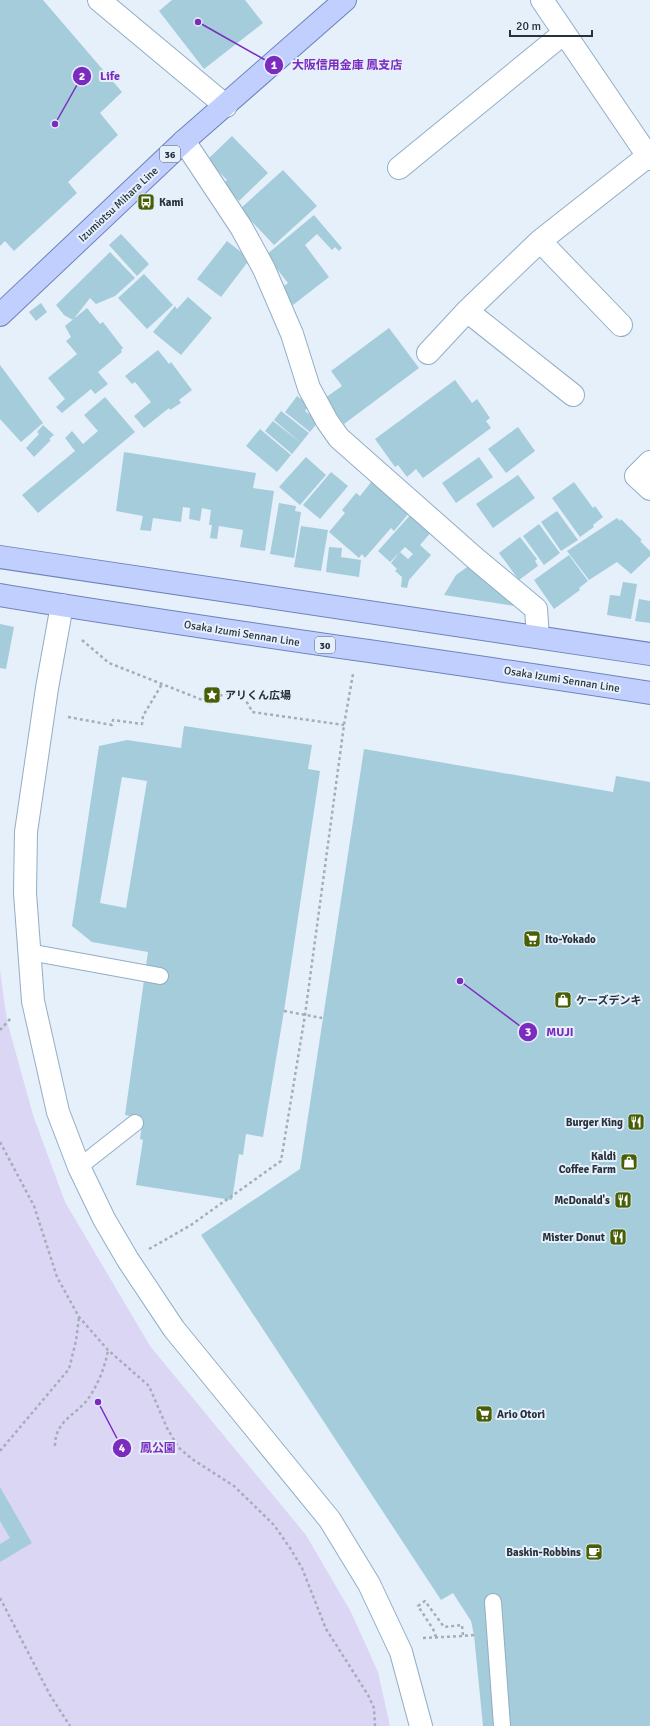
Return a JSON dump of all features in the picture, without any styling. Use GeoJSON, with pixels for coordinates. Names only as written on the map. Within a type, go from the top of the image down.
{"type":"FeatureCollection","features":[{"type":"Feature","properties":{"kind":"main road","name":"Izumiotsu Mihara Line"},"geometry":{"type":"LineString","coordinates":[[0,315],[184,141],[226,106],[345,0]]}},
{"type":"Feature","properties":{"kind":"main road"},"geometry":{"type":"LineString","coordinates":[[0,557],[538,636],[650,654]]}},
{"type":"Feature","properties":{"kind":"main road","name":"Osaka Izumi Sennan Line"},"geometry":{"type":"LineString","coordinates":[[0,595],[650,693]]}},
{"type":"Feature","properties":{"kind":"street"},"geometry":{"type":"LineString","coordinates":[[99,0],[226,106]]}},
{"type":"Feature","properties":{"kind":"street"},"geometry":{"type":"LineString","coordinates":[[428,352],[467,311],[540,241],[649,158],[542,0]]}},
{"type":"Feature","properties":{"kind":"street"},"geometry":{"type":"LineString","coordinates":[[399,168],[564,32]]}},
{"type":"Feature","properties":{"kind":"street"},"geometry":{"type":"LineString","coordinates":[[184,141],[242,226],[264,269],[292,334],[309,388],[327,421],[339,438],[476,560],[536,609],[538,636]]}},
{"type":"Feature","properties":{"kind":"street"},"geometry":{"type":"LineString","coordinates":[[540,241],[621,325]]}},
{"type":"Feature","properties":{"kind":"street"},"geometry":{"type":"LineString","coordinates":[[467,311],[573,395]]}},
{"type":"Feature","properties":{"kind":"street"},"geometry":{"type":"LineString","coordinates":[[650,462],[636,476],[650,489]]}},
{"type":"Feature","properties":{"kind":"street"},"geometry":{"type":"LineString","coordinates":[[62,605],[47,688],[26,832],[25,893],[33,1001],[58,1112],[79,1167],[104,1219],[128,1260],[167,1319],[330,1520],[369,1584],[401,1652],[421,1726]]}},
{"type":"Feature","properties":{"kind":"lane"},"geometry":{"type":"LineString","coordinates":[[29,952],[160,976]]}},
{"type":"Feature","properties":{"kind":"lane"},"geometry":{"type":"LineString","coordinates":[[79,1167],[136,1123]]}},
{"type":"Feature","properties":{"kind":"lane"},"geometry":{"type":"LineString","coordinates":[[493,1602],[502,1726]]}},
{"type":"Feature","properties":{"kind":"path"},"geometry":{"type":"LineString","coordinates":[[79,638],[109,663],[210,703],[223,694],[230,693],[238,695],[244,699],[252,712],[344,725]]}},
{"type":"Feature","properties":{"kind":"path"},"geometry":{"type":"LineString","coordinates":[[144,1252],[190,1225],[281,1161],[305,1015],[344,725],[353,674]]}},
{"type":"Feature","properties":{"kind":"path"},"geometry":{"type":"LineString","coordinates":[[66,716],[112,725],[113,720],[142,724],[143,716],[162,684]]}},
{"type":"Feature","properties":{"kind":"path"},"geometry":{"type":"LineString","coordinates":[[284,1011],[322,1018]]}},
{"type":"Feature","properties":{"kind":"path"},"geometry":{"type":"LineString","coordinates":[[0,1030],[12,1016]]}},
{"type":"Feature","properties":{"kind":"path"},"geometry":{"type":"LineString","coordinates":[[0,1142],[34,1206],[56,1277],[79,1317],[108,1350],[149,1386],[167,1428],[178,1447],[192,1459],[234,1486],[274,1525],[302,1568],[326,1629],[368,1695],[374,1708],[375,1726]]}},
{"type":"Feature","properties":{"kind":"path"},"geometry":{"type":"LineString","coordinates":[[0,1451],[69,1369],[76,1341],[79,1317]]}},
{"type":"Feature","properties":{"kind":"path"},"geometry":{"type":"LineString","coordinates":[[55,1446],[58,1430],[68,1416],[82,1406],[92,1393],[105,1367],[108,1350]]}},
{"type":"Feature","properties":{"kind":"path"},"geometry":{"type":"LineString","coordinates":[[0,1598],[50,1695],[70,1726]]}},
{"type":"Feature","properties":{"kind":"path"},"geometry":{"type":"LineString","coordinates":[[436,1637],[433,1629],[418,1606],[425,1601],[444,1627],[462,1625],[463,1636]]}},
{"type":"Feature","properties":{"kind":"path"},"geometry":{"type":"LineString","coordinates":[[422,1638],[474,1635]]}},
{"type":"Feature","properties":{"kind":"shaded area"},"geometry":{"type":"Polygon","coordinates":[[[0,970],[7,1021],[33,1115],[65,1202],[150,1346],[306,1535],[351,1612],[378,1672],[390,1726],[0,1726],[0,970]]]}},
{"type":"Feature","properties":{"kind":"building"},"geometry":{"type":"Polygon","coordinates":[[[0,0],[43,0],[122,92],[100,113],[118,135],[68,182],[77,193],[14,251],[5,241],[0,246],[0,0]]]}},
{"type":"Feature","properties":{"kind":"building"},"geometry":{"type":"Polygon","coordinates":[[[172,0],[245,0],[263,23],[204,69],[159,11],[172,0]]]}},
{"type":"Feature","properties":{"kind":"building"},"geometry":{"type":"Polygon","coordinates":[[[232,136],[268,173],[239,201],[223,184],[227,180],[207,160],[232,136]]]}},
{"type":"Feature","properties":{"kind":"building"},"geometry":{"type":"Polygon","coordinates":[[[283,170],[317,206],[274,245],[240,209],[283,170]]]}},
{"type":"Feature","properties":{"kind":"building"},"geometry":{"type":"Polygon","coordinates":[[[314,215],[342,248],[339,251],[335,247],[332,250],[317,234],[305,245],[329,277],[293,305],[280,289],[288,283],[266,255],[314,215]]]}},
{"type":"Feature","properties":{"kind":"building"},"geometry":{"type":"Polygon","coordinates":[[[121,234],[149,264],[137,276],[109,245],[121,234]]]}},
{"type":"Feature","properties":{"kind":"building"},"geometry":{"type":"Polygon","coordinates":[[[227,241],[250,259],[221,297],[197,279],[227,241]]]}},
{"type":"Feature","properties":{"kind":"building"},"geometry":{"type":"Polygon","coordinates":[[[110,252],[135,278],[115,296],[96,304],[90,298],[73,320],[64,315],[56,305],[110,252]]]}},
{"type":"Feature","properties":{"kind":"building"},"geometry":{"type":"Polygon","coordinates":[[[144,274],[173,305],[147,329],[118,298],[144,274]]]}},
{"type":"Feature","properties":{"kind":"building"},"geometry":{"type":"Polygon","coordinates":[[[188,297],[212,318],[181,355],[153,332],[175,306],[177,309],[188,297]]]}},
{"type":"Feature","properties":{"kind":"building"},"geometry":{"type":"Polygon","coordinates":[[[41,303],[47,312],[36,321],[29,312],[41,303]]]}},
{"type":"Feature","properties":{"kind":"building"},"geometry":{"type":"Polygon","coordinates":[[[87,308],[100,324],[103,322],[123,348],[121,350],[122,352],[98,372],[108,384],[95,394],[91,389],[62,413],[56,407],[65,399],[48,378],[77,354],[66,341],[71,337],[65,326],[87,308]]]}},
{"type":"Feature","properties":{"kind":"building"},"geometry":{"type":"Polygon","coordinates":[[[389,328],[419,368],[344,424],[325,398],[342,386],[331,371],[389,328]]]}},
{"type":"Feature","properties":{"kind":"building"},"geometry":{"type":"Polygon","coordinates":[[[158,350],[169,364],[171,362],[192,390],[179,400],[181,403],[170,410],[169,408],[144,428],[134,416],[151,402],[135,382],[132,384],[125,376],[158,350]]]}},
{"type":"Feature","properties":{"kind":"building"},"geometry":{"type":"Polygon","coordinates":[[[0,365],[43,423],[21,442],[0,419],[0,365]]]}},
{"type":"Feature","properties":{"kind":"building"},"geometry":{"type":"Polygon","coordinates":[[[455,380],[472,403],[477,399],[490,418],[486,421],[491,428],[423,478],[416,469],[407,477],[398,465],[395,467],[375,439],[455,380]]]}},
{"type":"Feature","properties":{"kind":"building"},"geometry":{"type":"Polygon","coordinates":[[[297,396],[309,405],[305,411],[319,421],[310,432],[285,412],[297,396]]]}},
{"type":"Feature","properties":{"kind":"building"},"geometry":{"type":"Polygon","coordinates":[[[105,397],[135,432],[38,513],[22,495],[75,451],[65,438],[72,431],[83,444],[98,431],[84,415],[105,397]]]}},
{"type":"Feature","properties":{"kind":"building"},"geometry":{"type":"Polygon","coordinates":[[[281,411],[309,433],[301,443],[274,420],[281,411]]]}},
{"type":"Feature","properties":{"kind":"building"},"geometry":{"type":"Polygon","coordinates":[[[273,421],[301,443],[292,454],[265,431],[273,421]]]}},
{"type":"Feature","properties":{"kind":"building"},"geometry":{"type":"Polygon","coordinates":[[[43,425],[54,435],[34,457],[26,448],[39,434],[37,432],[43,425]]]}},
{"type":"Feature","properties":{"kind":"building"},"geometry":{"type":"Polygon","coordinates":[[[518,427],[535,451],[506,473],[488,449],[518,427]]]}},
{"type":"Feature","properties":{"kind":"building"},"geometry":{"type":"Polygon","coordinates":[[[260,429],[291,455],[277,472],[246,446],[260,429]]]}},
{"type":"Feature","properties":{"kind":"building"},"geometry":{"type":"Polygon","coordinates":[[[124,452],[256,473],[253,488],[274,491],[265,551],[240,547],[243,530],[219,526],[217,539],[210,538],[212,525],[209,525],[211,510],[202,508],[200,521],[189,519],[190,508],[183,507],[181,522],[153,518],[151,531],[140,530],[143,516],[116,511],[124,452]]]}},
{"type":"Feature","properties":{"kind":"building"},"geometry":{"type":"Polygon","coordinates":[[[306,457],[326,475],[300,505],[279,487],[306,457]]]}},
{"type":"Feature","properties":{"kind":"building"},"geometry":{"type":"Polygon","coordinates":[[[479,457],[493,477],[456,503],[442,483],[479,457]]]}},
{"type":"Feature","properties":{"kind":"building"},"geometry":{"type":"Polygon","coordinates":[[[331,472],[348,486],[320,519],[303,505],[331,472]]]}},
{"type":"Feature","properties":{"kind":"building"},"geometry":{"type":"Polygon","coordinates":[[[518,475],[535,498],[493,528],[476,504],[518,475]]]}},
{"type":"Feature","properties":{"kind":"building"},"geometry":{"type":"Polygon","coordinates":[[[372,481],[409,513],[394,531],[391,528],[365,558],[362,554],[359,558],[329,532],[345,513],[342,510],[356,493],[360,496],[372,481]]]}},
{"type":"Feature","properties":{"kind":"building"},"geometry":{"type":"Polygon","coordinates":[[[574,482],[593,508],[595,506],[603,517],[593,525],[594,527],[580,537],[552,498],[574,482]]]}},
{"type":"Feature","properties":{"kind":"building"},"geometry":{"type":"Polygon","coordinates":[[[279,503],[296,506],[295,511],[301,512],[294,558],[270,554],[279,503]]]}},
{"type":"Feature","properties":{"kind":"building"},"geometry":{"type":"Polygon","coordinates":[[[557,511],[578,540],[561,551],[541,522],[557,511]]]}},
{"type":"Feature","properties":{"kind":"building"},"geometry":{"type":"Polygon","coordinates":[[[413,512],[433,530],[420,545],[431,555],[409,580],[407,588],[401,587],[402,577],[395,571],[397,569],[391,563],[400,552],[390,562],[378,551],[413,512]],[[405,547],[400,552],[408,559],[413,554],[405,547]]]}},
{"type":"Feature","properties":{"kind":"building"},"geometry":{"type":"Polygon","coordinates":[[[617,518],[620,521],[621,519],[642,540],[640,541],[650,551],[650,556],[631,574],[617,562],[589,580],[567,551],[617,518]]]}},
{"type":"Feature","properties":{"kind":"building"},"geometry":{"type":"Polygon","coordinates":[[[539,524],[560,553],[544,565],[523,536],[539,524]]]}},
{"type":"Feature","properties":{"kind":"building"},"geometry":{"type":"Polygon","coordinates":[[[301,526],[328,530],[321,571],[294,567],[301,526]]]}},
{"type":"Feature","properties":{"kind":"building"},"geometry":{"type":"Polygon","coordinates":[[[520,537],[537,559],[535,561],[538,566],[519,580],[499,553],[520,537]]]}},
{"type":"Feature","properties":{"kind":"building"},"geometry":{"type":"Polygon","coordinates":[[[329,547],[342,548],[341,557],[361,560],[359,577],[326,572],[329,547]]]}},
{"type":"Feature","properties":{"kind":"building"},"geometry":{"type":"Polygon","coordinates":[[[569,555],[588,581],[579,588],[580,590],[554,609],[534,580],[569,555]]]}},
{"type":"Feature","properties":{"kind":"building"},"geometry":{"type":"Polygon","coordinates":[[[470,565],[515,598],[514,606],[444,595],[456,575],[470,565]]]}},
{"type":"Feature","properties":{"kind":"building"},"geometry":{"type":"Polygon","coordinates":[[[623,582],[637,584],[631,619],[607,615],[610,595],[620,596],[623,582]]]}},
{"type":"Feature","properties":{"kind":"building"},"geometry":{"type":"Polygon","coordinates":[[[639,599],[650,601],[650,623],[635,621],[639,599]]]}},
{"type":"Feature","properties":{"kind":"building"},"geometry":{"type":"Polygon","coordinates":[[[0,624],[14,627],[6,669],[0,668],[0,624]]]}},
{"type":"Feature","properties":{"kind":"building"},"geometry":{"type":"Polygon","coordinates":[[[184,726],[312,745],[308,769],[320,771],[284,1011],[263,1137],[246,1134],[243,1155],[239,1154],[232,1200],[136,1185],[143,1140],[140,1139],[143,1118],[125,1115],[148,952],[92,942],[72,926],[99,746],[127,740],[181,748],[184,726]],[[122,777],[100,903],[126,908],[147,781],[122,777]]]}},
{"type":"Feature","properties":{"kind":"building","name":"Ario Otori"},"geometry":{"type":"Polygon","coordinates":[[[364,749],[613,792],[616,776],[650,782],[650,1726],[483,1726],[474,1635],[471,1621],[453,1593],[441,1600],[201,1235],[300,1169],[364,749]]]}},
{"type":"Feature","properties":{"kind":"building"},"geometry":{"type":"Polygon","coordinates":[[[0,1487],[32,1543],[0,1562],[0,1544],[10,1538],[0,1521],[0,1487]]]}},
{"type":"Feature","properties":{"kind":"place","name":"大阪信用金庫 鳳支店"},"geometry":{"type":"Point","coordinates":[198,22]}},
{"type":"Feature","properties":{"kind":"place","name":"Life"},"geometry":{"type":"Point","coordinates":[55,124]}},
{"type":"Feature","properties":{"kind":"place","name":"Kami"},"geometry":{"type":"Point","coordinates":[146,202]}},
{"type":"Feature","properties":{"kind":"place","name":"アリくん広場"},"geometry":{"type":"Point","coordinates":[212,695]}},
{"type":"Feature","properties":{"kind":"place","name":"Ito-Yokado"},"geometry":{"type":"Point","coordinates":[532,939]}},
{"type":"Feature","properties":{"kind":"place","name":"MUJI"},"geometry":{"type":"Point","coordinates":[460,981]}},
{"type":"Feature","properties":{"kind":"place","name":"ケーズデンキ"},"geometry":{"type":"Point","coordinates":[563,1000]}},
{"type":"Feature","properties":{"kind":"place","name":"Burger King"},"geometry":{"type":"Point","coordinates":[636,1122]}},
{"type":"Feature","properties":{"kind":"place","name":"Kaldi Coffee Farm"},"geometry":{"type":"Point","coordinates":[629,1162]}},
{"type":"Feature","properties":{"kind":"place","name":"McDonald's"},"geometry":{"type":"Point","coordinates":[623,1200]}},
{"type":"Feature","properties":{"kind":"place","name":"Mister Donut"},"geometry":{"type":"Point","coordinates":[618,1237]}},
{"type":"Feature","properties":{"kind":"place","name":"鳳公園"},"geometry":{"type":"Point","coordinates":[98,1402]}},
{"type":"Feature","properties":{"kind":"place","name":"Ario Otori"},"geometry":{"type":"Point","coordinates":[484,1414]}},
{"type":"Feature","properties":{"kind":"place","name":"Baskin-Robbins"},"geometry":{"type":"Point","coordinates":[594,1552]}}]}
